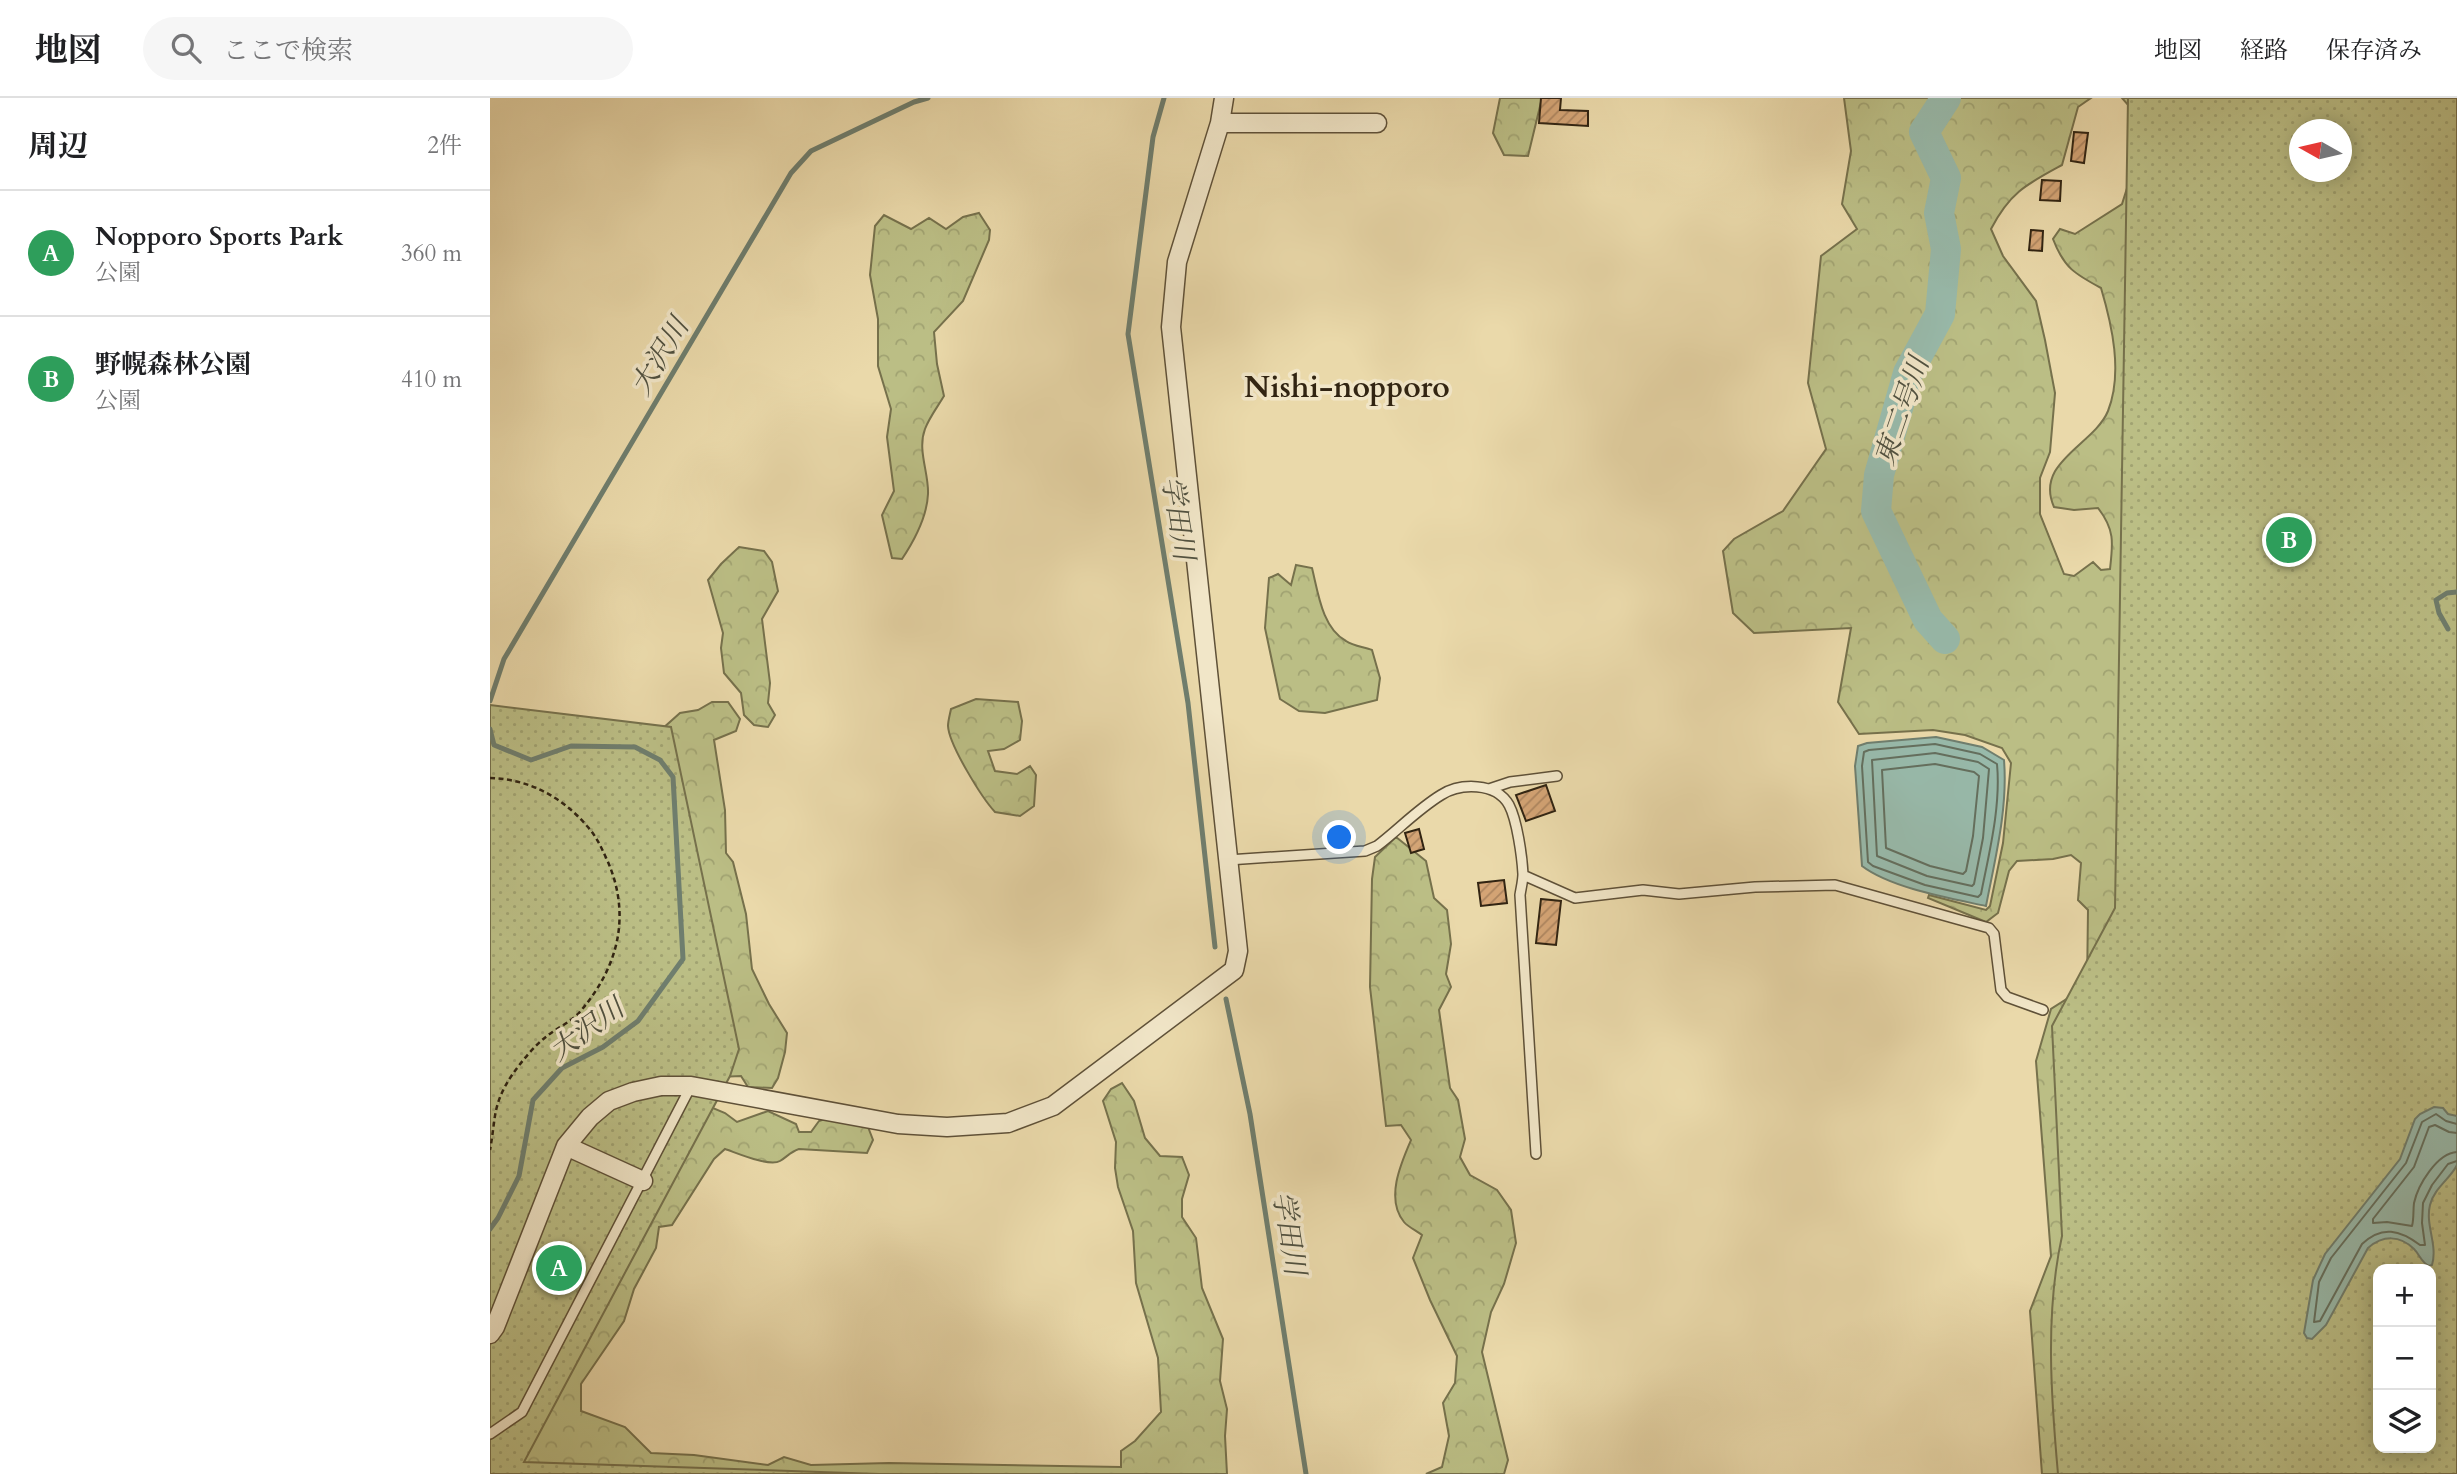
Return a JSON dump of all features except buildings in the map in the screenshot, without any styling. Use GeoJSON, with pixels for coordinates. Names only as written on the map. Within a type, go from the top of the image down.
{"type":"FeatureCollection","features":[{"type":"Feature","properties":{"kind":"street"},"geometry":{"type":"LineString","coordinates":[[490,1334],[566,1146],[590,1117],[609,1101],[633,1092],[662,1086],[691,1086],[898,1124],[947,1127],[1008,1123],[1053,1106],[1234,970],[1238,951],[1171,327],[1177,262],[1220,123],[1224,98]]}},
{"type":"Feature","properties":{"kind":"street"},"geometry":{"type":"LineString","coordinates":[[1220,123],[1377,123]]}},
{"type":"Feature","properties":{"kind":"street"},"geometry":{"type":"LineString","coordinates":[[566,1146],[643,1181]]}},
{"type":"Feature","properties":{"kind":"lane"},"geometry":{"type":"LineString","coordinates":[[1489,789],[1510,782],[1557,776]]}},
{"type":"Feature","properties":{"kind":"lane"},"geometry":{"type":"LineString","coordinates":[[1228,860],[1366,851],[1377,846],[1441,794],[1455,789],[1477,786],[1489,789],[1508,802],[1523,875],[1520,895],[1536,1154]]}},
{"type":"Feature","properties":{"kind":"lane"},"geometry":{"type":"LineString","coordinates":[[1523,875],[1575,898],[1643,890],[1679,894],[1755,887],[1848,887],[1926,912],[1989,928],[1994,934],[2001,990],[2007,997],[2043,1010]]}},
{"type":"Feature","properties":{"kind":"lane"},"geometry":{"type":"LineString","coordinates":[[490,1434],[522,1412],[691,1086]]}},
{"type":"Feature","properties":{"kind":"path"},"geometry":{"type":"LineString","coordinates":[[490,779],[539,788],[572,809],[596,837],[613,874],[621,908],[616,950],[603,980],[576,1016],[545,1037],[513,1074],[495,1105],[490,1150]]}},
{"type":"Feature","properties":{"kind":"green space"},"geometry":{"type":"Polygon","coordinates":[[[1500,98],[1542,98],[1528,156],[1504,155],[1493,133],[1500,98]]]}},
{"type":"Feature","properties":{"kind":"green space"},"geometry":{"type":"Polygon","coordinates":[[[1844,98],[2091,98],[2078,107],[2062,165],[2020,190],[2005,206],[1991,229],[2003,256],[2036,301],[2055,393],[2050,452],[2040,478],[2040,514],[2064,574],[2074,576],[2093,562],[2101,570],[2110,569],[2110,530],[2098,508],[2074,510],[2054,507],[2050,491],[2052,478],[2068,455],[2101,423],[2108,411],[2115,381],[2115,365],[2112,333],[2101,288],[2084,279],[2066,264],[2053,239],[2060,229],[2075,234],[2122,204],[2128,185],[2136,114],[2122,98],[2457,98],[2457,1080],[2369,1248],[2428,1264],[2373,1264],[2373,1453],[2436,1453],[2436,1298],[2457,1474],[2042,1474],[2030,1311],[2051,1256],[2036,1061],[2051,1009],[2087,986],[2088,910],[2078,900],[2081,863],[2071,855],[2017,861],[2009,871],[1998,913],[1986,922],[1928,898],[1929,895],[1986,910],[1990,906],[2003,843],[2011,763],[2002,748],[1965,735],[1933,730],[1859,734],[1838,702],[1851,628],[1754,633],[1733,613],[1723,551],[1734,539],[1783,511],[1826,449],[1808,383],[1821,256],[1857,229],[1842,204],[1851,151],[1844,98]]]}},
{"type":"Feature","properties":{"kind":"green space"},"geometry":{"type":"Polygon","coordinates":[[[2128,98],[2457,98],[2457,1474],[2058,1474],[2053,1415],[2051,1325],[2062,1236],[2052,1026],[2115,908],[2128,98]]]}},
{"type":"Feature","properties":{"kind":"green space"},"geometry":{"type":"Polygon","coordinates":[[[979,213],[990,230],[989,240],[963,301],[934,332],[944,396],[923,437],[928,486],[925,511],[902,559],[892,558],[882,515],[894,491],[887,437],[891,409],[878,366],[878,319],[870,275],[875,226],[884,215],[911,229],[929,218],[946,229],[963,217],[979,213]]]}},
{"type":"Feature","properties":{"kind":"green space"},"geometry":{"type":"Polygon","coordinates":[[[739,547],[764,551],[772,562],[778,591],[762,619],[770,683],[768,703],[775,715],[768,727],[754,725],[744,715],[741,693],[724,673],[721,648],[723,633],[708,580],[739,547]]]}},
{"type":"Feature","properties":{"kind":"green space"},"geometry":{"type":"Polygon","coordinates":[[[1296,565],[1312,568],[1322,609],[1338,635],[1352,644],[1372,650],[1380,678],[1377,700],[1325,713],[1299,711],[1280,699],[1265,628],[1269,578],[1278,574],[1291,585],[1296,565]]]}},
{"type":"Feature","properties":{"kind":"green space"},"geometry":{"type":"Polygon","coordinates":[[[976,699],[1018,702],[1022,721],[1020,740],[1004,749],[988,751],[995,771],[1017,774],[1030,766],[1036,775],[1034,806],[1020,816],[995,812],[967,771],[950,735],[948,724],[951,709],[976,699]]]}},
{"type":"Feature","properties":{"kind":"green space"},"geometry":{"type":"Polygon","coordinates":[[[712,702],[728,702],[740,719],[736,731],[714,740],[725,810],[726,853],[733,862],[746,914],[752,969],[787,1033],[778,1078],[772,1088],[748,1087],[741,1076],[719,1077],[661,730],[680,713],[698,710],[712,702]]]}},
{"type":"Feature","properties":{"kind":"green space"},"geometry":{"type":"Polygon","coordinates":[[[490,705],[671,727],[739,1049],[730,1076],[524,1462],[879,1474],[490,1474],[490,705]]]}},
{"type":"Feature","properties":{"kind":"green space"},"geometry":{"type":"Polygon","coordinates":[[[1396,837],[1426,861],[1434,898],[1447,910],[1451,944],[1446,974],[1451,987],[1439,1010],[1450,1088],[1458,1100],[1465,1139],[1460,1157],[1470,1175],[1497,1190],[1511,1210],[1516,1243],[1504,1284],[1491,1312],[1482,1352],[1508,1460],[1504,1474],[1426,1474],[1442,1467],[1449,1436],[1443,1403],[1455,1383],[1457,1356],[1413,1258],[1422,1235],[1408,1226],[1398,1213],[1395,1192],[1411,1140],[1401,1125],[1386,1126],[1370,987],[1372,879],[1375,857],[1396,837]]]}},
{"type":"Feature","properties":{"kind":"green space"},"geometry":{"type":"Polygon","coordinates":[[[1122,1083],[1134,1101],[1145,1138],[1160,1156],[1182,1157],[1189,1175],[1182,1199],[1182,1217],[1196,1238],[1202,1288],[1223,1339],[1220,1381],[1227,1409],[1227,1474],[490,1474],[701,1103],[725,1113],[737,1122],[768,1111],[796,1124],[799,1132],[811,1132],[819,1121],[828,1118],[868,1127],[873,1140],[867,1153],[799,1149],[780,1161],[768,1162],[725,1149],[714,1159],[672,1225],[659,1227],[656,1248],[634,1289],[624,1321],[581,1384],[581,1411],[625,1427],[651,1453],[694,1455],[768,1465],[784,1457],[811,1465],[889,1463],[1121,1467],[1121,1451],[1135,1441],[1161,1412],[1158,1358],[1136,1283],[1133,1231],[1118,1187],[1115,1168],[1116,1142],[1103,1101],[1111,1089],[1122,1083]]]}},
{"type":"Feature","properties":{"kind":"water"},"geometry":{"type":"Polygon","coordinates":[[[1936,737],[1982,747],[2004,760],[2002,815],[1986,906],[1904,886],[1862,866],[1855,766],[1858,746],[1936,737]]]}},
{"type":"Feature","properties":{"kind":"water"},"geometry":{"type":"Polygon","coordinates":[[[2434,1107],[2443,1108],[2448,1114],[2457,1116],[2457,1165],[2435,1193],[2430,1205],[2429,1220],[2434,1250],[2432,1264],[2426,1264],[2409,1244],[2403,1241],[2391,1238],[2374,1244],[2368,1248],[2326,1325],[2312,1339],[2307,1338],[2304,1333],[2313,1280],[2325,1254],[2400,1159],[2415,1119],[2434,1107]]]}},
{"type":"Feature","properties":{"kind":"waterway","name":"大沢川"},"geometry":{"type":"LineString","coordinates":[[490,701],[504,659],[791,173],[811,151],[914,102],[928,98]]}},
{"type":"Feature","properties":{"kind":"waterway","name":"学田川"},"geometry":{"type":"LineString","coordinates":[[1164,98],[1153,137],[1128,334],[1188,703],[1215,947]]}},
{"type":"Feature","properties":{"kind":"waterway","name":"東二号川"},"geometry":{"type":"LineString","coordinates":[[1945,639],[1928,620],[1876,511],[1879,475],[1908,373],[1940,314],[1946,249],[1939,213],[1946,178],[1924,132],[1946,98]]}},
{"type":"Feature","properties":{"kind":"waterway"},"geometry":{"type":"LineString","coordinates":[[2448,629],[2439,613],[2436,600],[2447,593],[2457,592]]}},
{"type":"Feature","properties":{"kind":"waterway","name":"大沢川"},"geometry":{"type":"LineString","coordinates":[[490,729],[494,745],[531,760],[571,746],[635,747],[660,760],[673,777],[683,959],[638,1021],[603,1047],[562,1068],[533,1100],[519,1176],[490,1229]]}},
{"type":"Feature","properties":{"kind":"waterway","name":"学田川"},"geometry":{"type":"LineString","coordinates":[[1226,999],[1250,1114],[1306,1474]]}},
{"type":"Feature","properties":{"kind":"place","name":"野幌森林公園"},"geometry":{"type":"Point","coordinates":[2289,540]}},
{"type":"Feature","properties":{"kind":"place","name":"Nopporo Sports Park"},"geometry":{"type":"Point","coordinates":[559,1268]}},
{"type":"Feature","properties":{"kind":"district","name":"Nishi-nopporo"},"geometry":{"type":"Point","coordinates":[1347,387]}}]}
